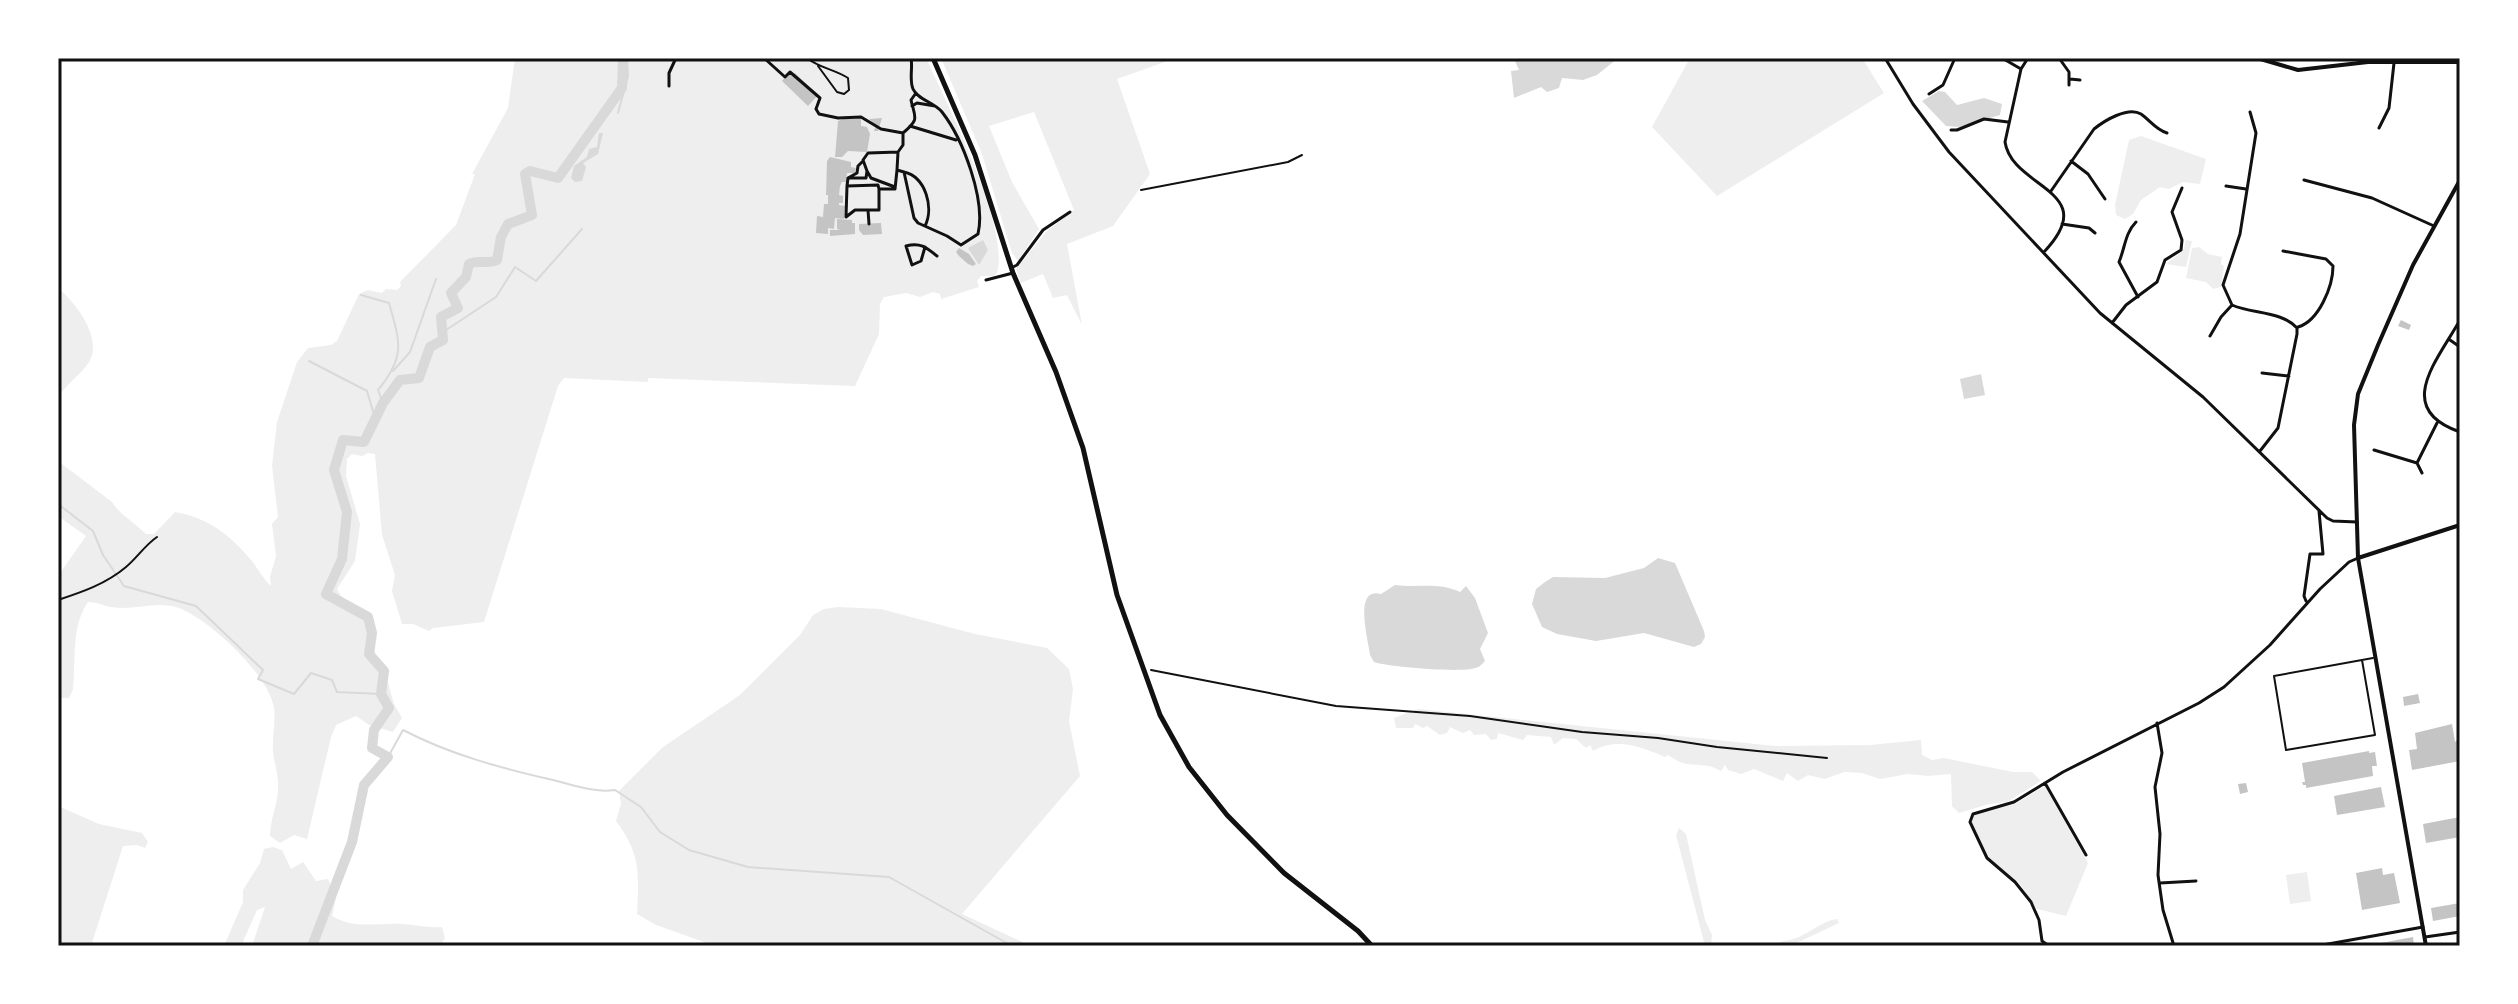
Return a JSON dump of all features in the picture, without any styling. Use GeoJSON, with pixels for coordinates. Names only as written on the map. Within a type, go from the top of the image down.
{"type":"FeatureCollection","features":[{"type":"Feature","properties":{"kind":"main road"},"geometry":{"type":"LineString","coordinates":[[933,58],[975,155],[1012,271],[1056,372],[1083,448],[1117,595],[1160,715],[1189,767],[1227,815],[1284,873],[1358,931],[1372,946]]}},
{"type":"Feature","properties":{"kind":"street"},"geometry":{"type":"LineString","coordinates":[[669,86],[669,73],[676,58]]}},
{"type":"Feature","properties":{"kind":"street"},"geometry":{"type":"LineString","coordinates":[[764,58],[785,77],[790,72],[820,98],[816,109],[819,114],[838,118],[861,117],[881,129],[903,133]]}},
{"type":"Feature","properties":{"kind":"street"},"geometry":{"type":"LineString","coordinates":[[904,172],[914,218],[961,245],[978,234],[981,222],[979,201],[958,141],[936,105],[912,87],[911,58]]}},
{"type":"Feature","properties":{"kind":"street"},"geometry":{"type":"LineString","coordinates":[[1885,58],[1913,104],[1949,152],[2112,323],[2203,397],[2319,511],[2333,521],[2357,522]]}},
{"type":"Feature","properties":{"kind":"street"},"geometry":{"type":"LineString","coordinates":[[1929,94],[1943,85],[1955,58]]}},
{"type":"Feature","properties":{"kind":"street"},"geometry":{"type":"LineString","coordinates":[[2002,58],[2021,69]]}},
{"type":"Feature","properties":{"kind":"street"},"geometry":{"type":"LineString","coordinates":[[2028,58],[2021,69],[2005,142],[2010,159],[2025,175],[2051,191],[2060,203],[2062,224],[2044,252]]}},
{"type":"Feature","properties":{"kind":"street"},"geometry":{"type":"LineString","coordinates":[[2059,58],[2068,69],[2069,85]]}},
{"type":"Feature","properties":{"kind":"street"},"geometry":{"type":"LineString","coordinates":[[2257,58],[2298,70],[2394,61],[2460,62]]}},
{"type":"Feature","properties":{"kind":"street"},"geometry":{"type":"LineString","coordinates":[[2379,128],[2389,108],[2394,61]]}},
{"type":"Feature","properties":{"kind":"street"},"geometry":{"type":"LineString","coordinates":[[2070,79],[2080,80]]}},
{"type":"Feature","properties":{"kind":"street"},"geometry":{"type":"LineString","coordinates":[[895,188],[898,152],[903,145],[903,133],[916,112],[911,100],[916,93]]}},
{"type":"Feature","properties":{"kind":"street"},"geometry":{"type":"LineString","coordinates":[[912,106],[917,103],[936,105]]}},
{"type":"Feature","properties":{"kind":"street"},"geometry":{"type":"LineString","coordinates":[[2051,191],[2094,129],[2124,112],[2140,114],[2167,133]]}},
{"type":"Feature","properties":{"kind":"street"},"geometry":{"type":"LineString","coordinates":[[2232,305],[2223,285],[2240,234],[2256,133],[2250,112]]}},
{"type":"Feature","properties":{"kind":"street"},"geometry":{"type":"LineString","coordinates":[[1951,130],[1984,119],[2008,122]]}},
{"type":"Feature","properties":{"kind":"street"},"geometry":{"type":"LineString","coordinates":[[2246,124],[2253,121]]}},
{"type":"Feature","properties":{"kind":"street"},"geometry":{"type":"LineString","coordinates":[[910,126],[958,141]]}},
{"type":"Feature","properties":{"kind":"street"},"geometry":{"type":"LineString","coordinates":[[848,178],[857,173],[857,167],[868,153],[898,152]]}},
{"type":"Feature","properties":{"kind":"street"},"geometry":{"type":"LineString","coordinates":[[863,160],[871,178],[907,191]]}},
{"type":"Feature","properties":{"kind":"street"},"geometry":{"type":"LineString","coordinates":[[2071,161],[2088,174],[2105,199]]}},
{"type":"Feature","properties":{"kind":"street"},"geometry":{"type":"LineString","coordinates":[[897,170],[911,173],[928,199],[929,217],[925,226]]}},
{"type":"Feature","properties":{"kind":"street"},"geometry":{"type":"LineString","coordinates":[[867,171],[868,184]]}},
{"type":"Feature","properties":{"kind":"street"},"geometry":{"type":"LineString","coordinates":[[848,178],[866,178]]}},
{"type":"Feature","properties":{"kind":"street"},"geometry":{"type":"LineString","coordinates":[[847,186],[878,185],[879,210],[855,210],[846,217],[845,212],[847,186],[848,178]]}},
{"type":"Feature","properties":{"kind":"street"},"geometry":{"type":"LineString","coordinates":[[868,184],[879,180]]}},
{"type":"Feature","properties":{"kind":"street"},"geometry":{"type":"LineString","coordinates":[[2304,180],[2372,198],[2434,226]]}},
{"type":"Feature","properties":{"kind":"street"},"geometry":{"type":"LineString","coordinates":[[2426,946],[2358,558],[2354,425],[2358,394],[2406,280],[2460,180]]}},
{"type":"Feature","properties":{"kind":"street"},"geometry":{"type":"LineString","coordinates":[[2226,186],[2246,189]]}},
{"type":"Feature","properties":{"kind":"street"},"geometry":{"type":"LineString","coordinates":[[879,189],[895,188]]}},
{"type":"Feature","properties":{"kind":"street"},"geometry":{"type":"LineString","coordinates":[[2112,323],[2157,282],[2165,260],[2181,250],[2182,240],[2172,212],[2182,188]]}},
{"type":"Feature","properties":{"kind":"street"},"geometry":{"type":"LineString","coordinates":[[868,210],[869,224]]}},
{"type":"Feature","properties":{"kind":"street"},"geometry":{"type":"LineString","coordinates":[[986,280],[1012,271],[1047,226],[1070,212]]}},
{"type":"Feature","properties":{"kind":"street"},"geometry":{"type":"LineString","coordinates":[[2136,222],[2127,233],[2119,262],[2138,297]]}},
{"type":"Feature","properties":{"kind":"street"},"geometry":{"type":"LineString","coordinates":[[2062,224],[2089,228],[2095,233]]}},
{"type":"Feature","properties":{"kind":"street"},"geometry":{"type":"LineString","coordinates":[[925,247],[921,261],[912,265],[906,246],[916,244],[925,247],[937,256]]}},
{"type":"Feature","properties":{"kind":"street"},"geometry":{"type":"LineString","coordinates":[[2283,251],[2326,259],[2333,266],[2333,278],[2313,320],[2297,328]]}},
{"type":"Feature","properties":{"kind":"street"},"geometry":{"type":"LineString","coordinates":[[2232,305],[2288,319],[2297,328]]}},
{"type":"Feature","properties":{"kind":"street"},"geometry":{"type":"LineString","coordinates":[[2210,336],[2232,305]]}},
{"type":"Feature","properties":{"kind":"street"},"geometry":{"type":"LineString","coordinates":[[2460,320],[2429,377],[2424,397],[2426,408],[2437,423],[2460,432]]}},
{"type":"Feature","properties":{"kind":"street"},"geometry":{"type":"LineString","coordinates":[[2260,451],[2278,428],[2297,328]]}},
{"type":"Feature","properties":{"kind":"street"},"geometry":{"type":"LineString","coordinates":[[2449,340],[2460,347]]}},
{"type":"Feature","properties":{"kind":"street"},"geometry":{"type":"LineString","coordinates":[[2262,373],[2289,376]]}},
{"type":"Feature","properties":{"kind":"street"},"geometry":{"type":"LineString","coordinates":[[2417,463],[2437,423]]}},
{"type":"Feature","properties":{"kind":"street"},"geometry":{"type":"LineString","coordinates":[[2374,450],[2417,463],[2422,473]]}},
{"type":"Feature","properties":{"kind":"street"},"geometry":{"type":"LineString","coordinates":[[2307,603],[2304,596],[2310,554],[2323,554],[2319,511]]}},
{"type":"Feature","properties":{"kind":"street"},"geometry":{"type":"LineString","coordinates":[[2049,946],[2042,944],[2039,920],[2031,902],[2015,882],[1987,858],[1970,818],[1980,811],[2014,802],[2224,687],[2270,645],[2349,562],[2460,525]]}},
{"type":"Feature","properties":{"kind":"street"},"geometry":{"type":"LineString","coordinates":[[2157,723],[2162,753],[2162,765],[2155,787],[2160,834],[2159,883],[2174,946]]}},
{"type":"Feature","properties":{"kind":"street"},"geometry":{"type":"LineString","coordinates":[[2045,783],[2086,855]]}},
{"type":"Feature","properties":{"kind":"street"},"geometry":{"type":"LineString","coordinates":[[2159,883],[2196,881]]}},
{"type":"Feature","properties":{"kind":"street"},"geometry":{"type":"LineString","coordinates":[[2317,946],[2423,927]]}},
{"type":"Feature","properties":{"kind":"street"},"geometry":{"type":"LineString","coordinates":[[2425,937],[2460,932]]}},
{"type":"Feature","properties":{"kind":"lane"},"geometry":{"type":"LineString","coordinates":[[807,58],[818,66],[837,92],[844,94],[849,90],[848,78],[838,71],[818,66]]}},
{"type":"Feature","properties":{"kind":"lane"},"geometry":{"type":"LineString","coordinates":[[2362,660],[2375,735],[2286,750],[2274,676],[2362,660],[2375,658]]}},
{"type":"Feature","properties":{"kind":"path"},"geometry":{"type":"LineString","coordinates":[[1141,190],[1288,162],[1302,155]]}},
{"type":"Feature","properties":{"kind":"path"},"geometry":{"type":"LineString","coordinates":[[58,600],[93,589],[119,572],[157,537]]}},
{"type":"Feature","properties":{"kind":"path"},"geometry":{"type":"LineString","coordinates":[[1144,669],[1336,706],[1470,716],[1582,732],[1663,738],[1827,758]]}},
{"type":"Feature","properties":{"kind":"shaded area"},"geometry":{"type":"Polygon","coordinates":[[[515,58],[926,58],[986,196],[999,252],[997,273],[981,276],[977,281],[979,287],[941,299],[940,294],[933,292],[920,297],[906,293],[884,297],[880,304],[879,334],[855,386],[564,378],[558,386],[484,622],[429,631],[413,624],[402,624],[392,591],[395,575],[382,535],[375,454],[352,454],[347,459],[346,476],[360,524],[355,561],[337,589],[342,598],[362,610],[374,626],[375,656],[402,718],[393,732],[369,725],[356,716],[336,725],[307,839],[294,835],[280,843],[270,836],[278,783],[273,751],[274,708],[270,695],[236,650],[192,614],[170,606],[120,608],[88,602],[77,632],[73,689],[69,698],[58,698],[58,576],[86,536],[58,516],[58,461],[112,502],[146,534],[154,534],[175,512],[209,523],[235,543],[271,586],[270,577],[276,556],[272,524],[278,517],[272,466],[277,422],[297,362],[308,348],[331,345],[337,341],[359,294],[368,290],[382,293],[386,289],[397,290],[400,282],[456,225],[475,174],[472,174],[508,108],[515,58]]]}},
{"type":"Feature","properties":{"kind":"shaded area"},"geometry":{"type":"Polygon","coordinates":[[[941,58],[1176,58],[1117,79],[1150,174],[1113,226],[1067,244],[1082,325],[1067,295],[1053,298],[1043,274],[1021,283],[1016,269],[1046,232],[1074,210],[1034,112],[989,126],[1012,182],[1039,229],[1018,261],[1012,253],[982,154],[941,58]]]}},
{"type":"Feature","properties":{"kind":"shaded area"},"geometry":{"type":"Polygon","coordinates":[[[1501,58],[1618,58],[1597,75],[1583,80],[1562,78],[1559,88],[1547,92],[1541,87],[1514,98],[1511,71],[1519,70],[1515,61],[1501,58]]]}},
{"type":"Feature","properties":{"kind":"shaded area"},"geometry":{"type":"Polygon","coordinates":[[[1690,58],[1862,58],[1884,93],[1717,196],[1652,127],[1690,58]]]}},
{"type":"Feature","properties":{"kind":"shaded area"},"geometry":{"type":"Polygon","coordinates":[[[1939,91],[1945,92],[1957,105],[1984,98],[2002,104],[2000,115],[1959,127],[1946,126],[1922,101],[1939,91]]]}},
{"type":"Feature","properties":{"kind":"shaded area"},"geometry":{"type":"Polygon","coordinates":[[[599,133],[603,133],[598,154],[583,163],[586,167],[582,181],[575,182],[571,178],[574,166],[587,157],[589,149],[597,147],[599,133]]]}},
{"type":"Feature","properties":{"kind":"shaded area"},"geometry":{"type":"Polygon","coordinates":[[[2141,136],[2206,159],[2200,184],[2183,182],[2169,189],[2160,187],[2141,200],[2133,214],[2125,219],[2116,215],[2115,205],[2129,140],[2141,136]]]}},
{"type":"Feature","properties":{"kind":"shaded area"},"geometry":{"type":"Polygon","coordinates":[[[983,240],[988,250],[979,265],[968,248],[983,240]]]}},
{"type":"Feature","properties":{"kind":"shaded area"},"geometry":{"type":"Polygon","coordinates":[[[2186,240],[2192,241],[2186,267],[2166,264],[2183,251],[2186,240]]]}},
{"type":"Feature","properties":{"kind":"shaded area"},"geometry":{"type":"Polygon","coordinates":[[[2199,247],[2208,254],[2222,257],[2221,287],[2213,289],[2206,282],[2186,278],[2192,248],[2199,247]]]}},
{"type":"Feature","properties":{"kind":"shaded area"},"geometry":{"type":"Polygon","coordinates":[[[58,288],[80,313],[93,345],[87,365],[58,398],[58,288]]]}},
{"type":"Feature","properties":{"kind":"shaded area"},"geometry":{"type":"Polygon","coordinates":[[[1981,374],[1985,395],[1964,399],[1960,379],[1981,374]]]}},
{"type":"Feature","properties":{"kind":"shaded area"},"geometry":{"type":"Polygon","coordinates":[[[1658,558],[1675,563],[1704,631],[1701,644],[1694,647],[1644,633],[1596,641],[1557,634],[1542,627],[1532,604],[1536,589],[1553,577],[1605,578],[1644,568],[1658,558]]]}},
{"type":"Feature","properties":{"kind":"shaded area"},"geometry":{"type":"Polygon","coordinates":[[[1395,585],[1436,586],[1460,592],[1466,586],[1475,598],[1488,633],[1480,649],[1485,661],[1477,668],[1456,670],[1374,662],[1370,655],[1364,616],[1367,598],[1395,585]]]}},
{"type":"Feature","properties":{"kind":"shaded area"},"geometry":{"type":"Polygon","coordinates":[[[838,607],[881,609],[975,634],[1047,648],[1069,669],[1073,689],[1069,721],[1080,776],[962,914],[1031,946],[715,946],[656,925],[637,914],[637,865],[630,844],[616,821],[621,804],[619,791],[663,747],[740,695],[800,635],[813,615],[838,607]]]}},
{"type":"Feature","properties":{"kind":"shaded area"},"geometry":{"type":"Polygon","coordinates":[[[1418,709],[1775,746],[1870,745],[1921,740],[1922,755],[1932,760],[1944,758],[2013,772],[2032,772],[2041,781],[2007,802],[1959,813],[1952,806],[1951,774],[1908,774],[1880,779],[1862,773],[1844,772],[1825,779],[1808,775],[1798,781],[1787,773],[1783,781],[1754,769],[1741,774],[1728,770],[1725,765],[1721,771],[1683,763],[1668,755],[1665,757],[1629,745],[1611,745],[1593,751],[1590,745],[1586,748],[1576,739],[1563,738],[1554,745],[1551,737],[1527,735],[1523,740],[1498,733],[1497,739],[1491,740],[1486,734],[1474,735],[1470,730],[1463,733],[1450,727],[1447,733],[1440,735],[1427,726],[1423,728],[1415,724],[1413,728],[1396,728],[1394,718],[1418,709]]]}},
{"type":"Feature","properties":{"kind":"shaded area"},"geometry":{"type":"Polygon","coordinates":[[[2045,786],[2088,863],[2066,916],[2037,909],[2020,884],[1987,858],[1970,822],[1973,814],[2015,804],[2045,786]]]}},
{"type":"Feature","properties":{"kind":"shaded area"},"geometry":{"type":"Polygon","coordinates":[[[58,806],[99,824],[142,833],[148,842],[145,848],[123,846],[91,946],[58,946],[58,806]]]}},
{"type":"Feature","properties":{"kind":"shaded area"},"geometry":{"type":"Polygon","coordinates":[[[1679,828],[1686,834],[1705,920],[1712,935],[1711,946],[1705,946],[1676,835],[1679,828]]]}},
{"type":"Feature","properties":{"kind":"shaded area"},"geometry":{"type":"Polygon","coordinates":[[[273,847],[282,850],[291,869],[303,862],[316,881],[328,879],[336,898],[332,916],[358,924],[442,927],[445,938],[440,946],[252,946],[265,907],[257,910],[241,946],[224,946],[243,902],[243,890],[260,863],[264,849],[273,847]]]}},
{"type":"Feature","properties":{"kind":"shaded area"},"geometry":{"type":"Polygon","coordinates":[[[2307,872],[2311,901],[2290,904],[2286,875],[2307,872]]]}},
{"type":"Feature","properties":{"kind":"shaded area"},"geometry":{"type":"Polygon","coordinates":[[[1837,919],[1839,923],[1790,946],[1773,946],[1799,937],[1837,919]]]}},
{"type":"Feature","properties":{"kind":"building"},"geometry":{"type":"Polygon","coordinates":[[[789,72],[792,75],[795,73],[818,95],[808,106],[782,81],[789,72]]]}},
{"type":"Feature","properties":{"kind":"building"},"geometry":{"type":"Polygon","coordinates":[[[882,118],[878,131],[874,131],[876,125],[869,119],[882,118]]]}},
{"type":"Feature","properties":{"kind":"building"},"geometry":{"type":"Polygon","coordinates":[[[861,119],[861,126],[867,127],[870,134],[867,152],[848,151],[842,157],[835,157],[838,121],[861,119]]]}},
{"type":"Feature","properties":{"kind":"building"},"geometry":{"type":"Polygon","coordinates":[[[830,157],[851,162],[851,167],[856,168],[855,173],[847,173],[846,182],[840,186],[839,195],[843,196],[843,203],[839,205],[845,206],[844,219],[835,218],[834,229],[828,228],[828,234],[816,233],[817,216],[823,217],[824,204],[828,204],[827,161],[830,157]]]}},
{"type":"Feature","properties":{"kind":"building"},"geometry":{"type":"Polygon","coordinates":[[[837,219],[852,220],[855,234],[830,236],[830,230],[840,230],[837,229],[837,219]]]}},
{"type":"Feature","properties":{"kind":"building"},"geometry":{"type":"Polygon","coordinates":[[[881,223],[882,234],[863,235],[859,230],[859,224],[881,223]]]}},
{"type":"Feature","properties":{"kind":"building"},"geometry":{"type":"Polygon","coordinates":[[[959,248],[969,254],[976,264],[968,264],[959,256],[956,252],[959,248]]]}},
{"type":"Feature","properties":{"kind":"building"},"geometry":{"type":"Polygon","coordinates":[[[2401,320],[2411,325],[2409,330],[2398,326],[2401,320]]]}},
{"type":"Feature","properties":{"kind":"building"},"geometry":{"type":"Polygon","coordinates":[[[2418,694],[2420,703],[2404,706],[2403,697],[2418,694]]]}},
{"type":"Feature","properties":{"kind":"building"},"geometry":{"type":"Polygon","coordinates":[[[2452,724],[2455,742],[2460,737],[2460,761],[2412,770],[2409,750],[2417,749],[2415,733],[2452,724]]]}},
{"type":"Feature","properties":{"kind":"building"},"geometry":{"type":"Polygon","coordinates":[[[2375,752],[2377,766],[2372,766],[2373,776],[2306,788],[2303,785],[2302,763],[2375,752]]]}},
{"type":"Feature","properties":{"kind":"building"},"geometry":{"type":"Polygon","coordinates":[[[2246,783],[2248,792],[2240,794],[2238,784],[2246,783]]]}},
{"type":"Feature","properties":{"kind":"building"},"geometry":{"type":"Polygon","coordinates":[[[2381,787],[2385,807],[2337,815],[2334,796],[2381,787]]]}},
{"type":"Feature","properties":{"kind":"building"},"geometry":{"type":"Polygon","coordinates":[[[2460,817],[2460,837],[2426,843],[2423,824],[2460,817]]]}},
{"type":"Feature","properties":{"kind":"building"},"geometry":{"type":"Polygon","coordinates":[[[2382,868],[2383,875],[2394,873],[2400,903],[2362,910],[2356,873],[2382,868]]]}},
{"type":"Feature","properties":{"kind":"building"},"geometry":{"type":"Polygon","coordinates":[[[2460,903],[2460,916],[2433,921],[2431,908],[2460,903]]]}},
{"type":"Feature","properties":{"kind":"building"},"geometry":{"type":"Polygon","coordinates":[[[2413,937],[2414,946],[2382,946],[2381,943],[2413,937]]]}},
{"type":"Feature","properties":{"kind":"waterway"},"geometry":{"type":"LineString","coordinates":[[312,946],[352,842],[364,785],[388,757],[372,748],[374,730],[389,708],[381,694],[384,671],[369,654],[372,633],[368,617],[326,594],[342,559],[347,512],[334,470],[343,440],[364,442],[383,403],[400,380],[419,378],[430,347],[443,340],[441,317],[458,308],[451,293],[466,277],[469,264],[497,260],[501,237],[508,224],[532,215],[525,174],[530,171],[558,178],[622,88],[623,58]]}},
{"type":"Feature","properties":{"kind":"waterway"},"geometry":{"type":"LineString","coordinates":[[618,113],[628,76],[627,58]]}},
{"type":"Feature","properties":{"kind":"waterway"},"geometry":{"type":"LineString","coordinates":[[443,332],[496,297],[515,267],[536,281],[582,229]]}},
{"type":"Feature","properties":{"kind":"waterway"},"geometry":{"type":"LineString","coordinates":[[393,371],[410,352],[436,279]]}},
{"type":"Feature","properties":{"kind":"waterway"},"geometry":{"type":"LineString","coordinates":[[361,295],[389,303],[396,328],[397,358],[378,390],[383,403]]}},
{"type":"Feature","properties":{"kind":"waterway"},"geometry":{"type":"LineString","coordinates":[[309,361],[367,391],[375,418]]}},
{"type":"Feature","properties":{"kind":"waterway"},"geometry":{"type":"LineString","coordinates":[[58,504],[93,531],[103,555],[124,586],[196,606],[263,670],[258,679],[294,694],[311,673],[332,680],[337,692],[381,694]]}},
{"type":"Feature","properties":{"kind":"waterway"},"geometry":{"type":"LineString","coordinates":[[388,757],[403,730],[439,747],[495,765],[584,788],[615,790],[641,807],[660,832],[689,850],[748,867],[889,877],[1012,946]]}}]}
